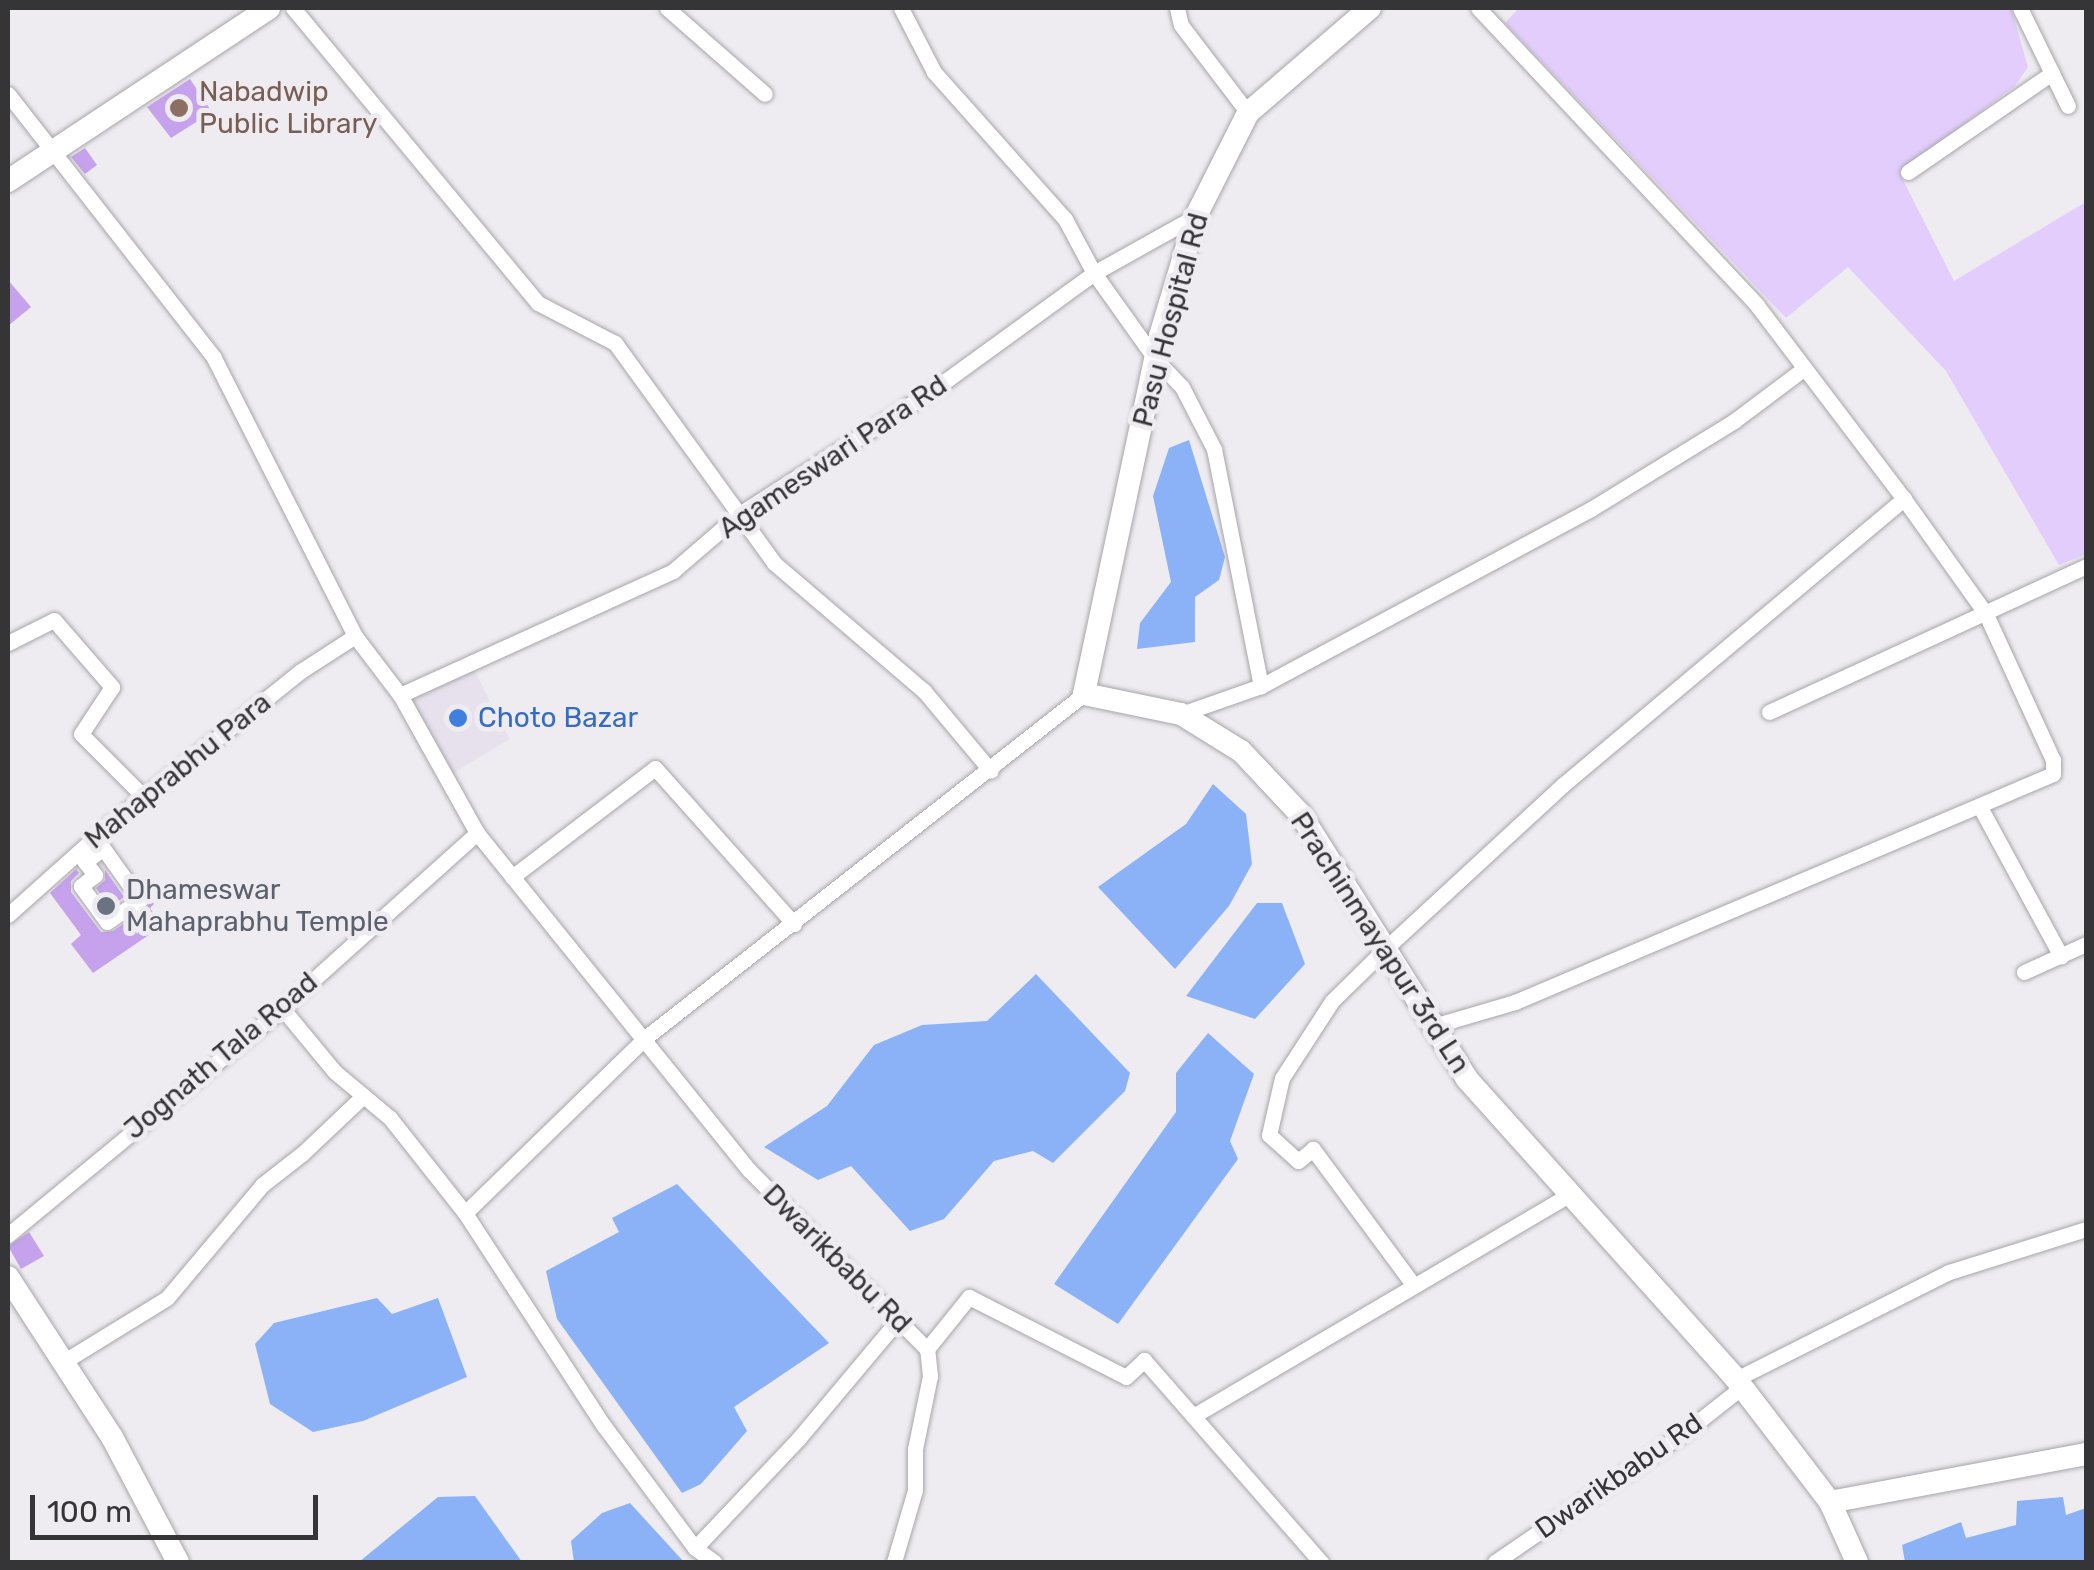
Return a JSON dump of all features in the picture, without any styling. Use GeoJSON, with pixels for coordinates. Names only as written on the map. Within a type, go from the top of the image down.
{"type":"FeatureCollection","features":[{"type":"Feature","properties":{"kind":"main road"},"geometry":{"type":"LineString","coordinates":[[8,180],[267,8]]}},
{"type":"Feature","properties":{"kind":"main road","name":"Pasu Hospital Rd"},"geometry":{"type":"LineString","coordinates":[[1084,694],[1156,360],[1196,216],[1248,113],[1370,8]]}},
{"type":"Feature","properties":{"kind":"main road","name":"Prachinmayapur 3rd Ln"},"geometry":{"type":"LineString","coordinates":[[1084,694],[1181,714],[1241,751],[1301,815],[1467,1079],[1739,1383],[1830,1502],[1857,1562]]}},
{"type":"Feature","properties":{"kind":"main road"},"geometry":{"type":"LineString","coordinates":[[8,1277],[112,1436],[178,1562]]}},
{"type":"Feature","properties":{"kind":"main road"},"geometry":{"type":"LineString","coordinates":[[1830,1502],[2086,1454]]}},
{"type":"Feature","properties":{"kind":"street"},"geometry":{"type":"LineString","coordinates":[[293,8],[538,303],[615,343],[774,563],[924,691],[991,771]]}},
{"type":"Feature","properties":{"kind":"street"},"geometry":{"type":"LineString","coordinates":[[666,8],[765,94]]}},
{"type":"Feature","properties":{"kind":"street"},"geometry":{"type":"LineString","coordinates":[[901,8],[934,72],[1065,219],[1094,273],[1156,360],[1182,387],[1214,449],[1260,686]]}},
{"type":"Feature","properties":{"kind":"street"},"geometry":{"type":"LineString","coordinates":[[1177,8],[1181,25],[1248,113]]}},
{"type":"Feature","properties":{"kind":"street"},"geometry":{"type":"LineString","coordinates":[[1434,1026],[1514,1002],[2053,774],[2053,760],[1986,614],[1904,499],[1802,370],[1756,304],[1478,8]]}},
{"type":"Feature","properties":{"kind":"street"},"geometry":{"type":"LineString","coordinates":[[2020,8],[2068,106]]}},
{"type":"Feature","properties":{"kind":"street"},"geometry":{"type":"LineString","coordinates":[[1908,172],[2052,73]]}},
{"type":"Feature","properties":{"kind":"street","name":"Dwarikbabu Rd"},"geometry":{"type":"LineString","coordinates":[[8,94],[214,358],[355,636],[400,695],[476,833],[749,1170],[927,1349],[969,1297],[1126,1377],[1144,1360],[1321,1562]]}},
{"type":"Feature","properties":{"kind":"street","name":"Agameswari Para Rd"},"geometry":{"type":"LineString","coordinates":[[400,695],[674,571],[738,514],[933,390],[1094,273],[1196,216]]}},
{"type":"Feature","properties":{"kind":"street"},"geometry":{"type":"LineString","coordinates":[[1181,714],[1260,686],[1592,509],[1734,421],[1802,370]]}},
{"type":"Feature","properties":{"kind":"street"},"geometry":{"type":"LineString","coordinates":[[1412,1283],[1313,1149],[1298,1161],[1269,1136],[1282,1078],[1332,1001],[1385,949],[1564,784],[1904,499]]}},
{"type":"Feature","properties":{"kind":"street"},"geometry":{"type":"LineString","coordinates":[[1768,712],[2086,566]]}},
{"type":"Feature","properties":{"kind":"street"},"geometry":{"type":"LineString","coordinates":[[8,643],[39,624],[54,620],[112,686],[81,734],[144,797]]}},
{"type":"Feature","properties":{"kind":"street","name":"Mahaprabhu Para"},"geometry":{"type":"LineString","coordinates":[[8,915],[82,858],[144,797],[302,671],[355,636]]}},
{"type":"Feature","properties":{"kind":"street"},"geometry":{"type":"LineString","coordinates":[[465,1214],[641,1034],[794,924],[1084,694]]}},
{"type":"Feature","properties":{"kind":"street"},"geometry":{"type":"LineString","coordinates":[[512,877],[655,768],[794,924]]}},
{"type":"Feature","properties":{"kind":"street"},"geometry":{"type":"LineString","coordinates":[[1980,807],[2061,956]]}},
{"type":"Feature","properties":{"kind":"street","name":"Jognath Tala Road"},"geometry":{"type":"LineString","coordinates":[[8,1235],[282,1008],[476,833]]}},
{"type":"Feature","properties":{"kind":"street"},"geometry":{"type":"LineString","coordinates":[[103,848],[140,900],[108,922],[81,886],[95,874],[82,858],[103,848]]}},
{"type":"Feature","properties":{"kind":"street"},"geometry":{"type":"LineString","coordinates":[[2024,972],[2086,944]]}},
{"type":"Feature","properties":{"kind":"street"},"geometry":{"type":"LineString","coordinates":[[282,1008],[335,1072],[390,1118],[465,1214],[492,1250],[538,1332],[695,1548],[714,1562]]}},
{"type":"Feature","properties":{"kind":"street"},"geometry":{"type":"LineString","coordinates":[[63,1362],[167,1298],[262,1185],[303,1153],[363,1096]]}},
{"type":"Feature","properties":{"kind":"street"},"geometry":{"type":"LineString","coordinates":[[1195,1415],[1412,1283],[1570,1194]]}},
{"type":"Feature","properties":{"kind":"street","name":"Dwarikbabu Rd"},"geometry":{"type":"LineString","coordinates":[[1495,1562],[1739,1383],[1950,1272],[2086,1229]]}},
{"type":"Feature","properties":{"kind":"street"},"geometry":{"type":"LineString","coordinates":[[695,1548],[799,1438],[898,1320]]}},
{"type":"Feature","properties":{"kind":"street"},"geometry":{"type":"LineString","coordinates":[[894,1562],[916,1490],[915,1449],[930,1376],[927,1349]]}},
{"type":"Feature","properties":{"kind":"shaded area"},"geometry":{"type":"Polygon","coordinates":[[[1519,8],[2011,8],[2028,67],[2015,86],[1899,172],[1954,281],[2086,202],[2086,554],[2059,565],[1946,371],[1848,267],[1786,318],[1505,23],[1519,8]]]}},
{"type":"Feature","properties":{"kind":"shaded area","name":"Choto Bazar"},"geometry":{"type":"Polygon","coordinates":[[[473,668],[510,739],[450,775],[406,697],[473,668]]]}},
{"type":"Feature","properties":{"kind":"water"},"geometry":{"type":"Polygon","coordinates":[[[1189,440],[1225,557],[1219,580],[1195,597],[1195,642],[1137,649],[1140,623],[1171,582],[1153,496],[1169,448],[1189,440]]]}},
{"type":"Feature","properties":{"kind":"water"},"geometry":{"type":"Polygon","coordinates":[[[1213,784],[1246,814],[1252,864],[1229,906],[1175,969],[1098,887],[1186,824],[1213,784]]]}},
{"type":"Feature","properties":{"kind":"water"},"geometry":{"type":"Polygon","coordinates":[[[1257,903],[1282,903],[1305,964],[1255,1019],[1186,996],[1257,903]]]}},
{"type":"Feature","properties":{"kind":"water"},"geometry":{"type":"Polygon","coordinates":[[[1036,974],[1130,1073],[1125,1091],[1053,1163],[1033,1151],[994,1161],[944,1219],[910,1231],[851,1166],[818,1180],[764,1147],[827,1106],[874,1045],[922,1025],[987,1021],[1036,974]]]}},
{"type":"Feature","properties":{"kind":"water"},"geometry":{"type":"Polygon","coordinates":[[[1208,1033],[1254,1074],[1230,1141],[1238,1159],[1118,1324],[1054,1284],[1176,1112],[1176,1073],[1208,1033]]]}},
{"type":"Feature","properties":{"kind":"water"},"geometry":{"type":"Polygon","coordinates":[[[677,1184],[829,1343],[734,1407],[747,1431],[701,1484],[682,1493],[557,1319],[546,1271],[619,1232],[612,1218],[677,1184]]]}},
{"type":"Feature","properties":{"kind":"water"},"geometry":{"type":"Polygon","coordinates":[[[377,1298],[392,1314],[438,1298],[467,1377],[363,1421],[313,1432],[270,1404],[255,1344],[274,1323],[377,1298]]]}},
{"type":"Feature","properties":{"kind":"water"},"geometry":{"type":"Polygon","coordinates":[[[475,1496],[522,1562],[359,1562],[438,1497],[475,1496]]]}},
{"type":"Feature","properties":{"kind":"water"},"geometry":{"type":"Polygon","coordinates":[[[2063,1497],[2066,1515],[2086,1508],[2086,1562],[1905,1562],[1902,1545],[1961,1522],[1966,1538],[2016,1525],[2017,1501],[2063,1497]]]}},
{"type":"Feature","properties":{"kind":"water"},"geometry":{"type":"Polygon","coordinates":[[[630,1503],[684,1562],[574,1562],[571,1541],[602,1513],[630,1503]]]}},
{"type":"Feature","properties":{"kind":"building","name":"Nabadwip Public Library"},"geometry":{"type":"Polygon","coordinates":[[[190,79],[212,112],[171,138],[147,107],[190,79]]]}},
{"type":"Feature","properties":{"kind":"building"},"geometry":{"type":"Polygon","coordinates":[[[85,148],[97,165],[85,174],[71,157],[85,148]]]}},
{"type":"Feature","properties":{"kind":"building"},"geometry":{"type":"Polygon","coordinates":[[[8,280],[31,307],[8,326],[8,280]]]}},
{"type":"Feature","properties":{"kind":"building"},"geometry":{"type":"Polygon","coordinates":[[[76,869],[79,873],[71,881],[71,892],[101,932],[113,931],[146,909],[151,900],[154,904],[150,908],[162,926],[93,973],[71,944],[81,935],[50,893],[76,869]]]}},
{"type":"Feature","properties":{"kind":"building"},"geometry":{"type":"Polygon","coordinates":[[[105,870],[124,897],[110,907],[96,888],[105,880],[105,870]]]}},
{"type":"Feature","properties":{"kind":"building"},"geometry":{"type":"Polygon","coordinates":[[[29,1232],[44,1256],[21,1269],[8,1246],[29,1232]]]}},
{"type":"Feature","properties":{"kind":"place","name":"Nabadwip Public Library"},"geometry":{"type":"Point","coordinates":[179,108]}},
{"type":"Feature","properties":{"kind":"place","name":"Choto Bazar"},"geometry":{"type":"Point","coordinates":[458,718]}},
{"type":"Feature","properties":{"kind":"place","name":"Dhameswar Mahaprabhu Temple"},"geometry":{"type":"Point","coordinates":[106,906]}}]}
